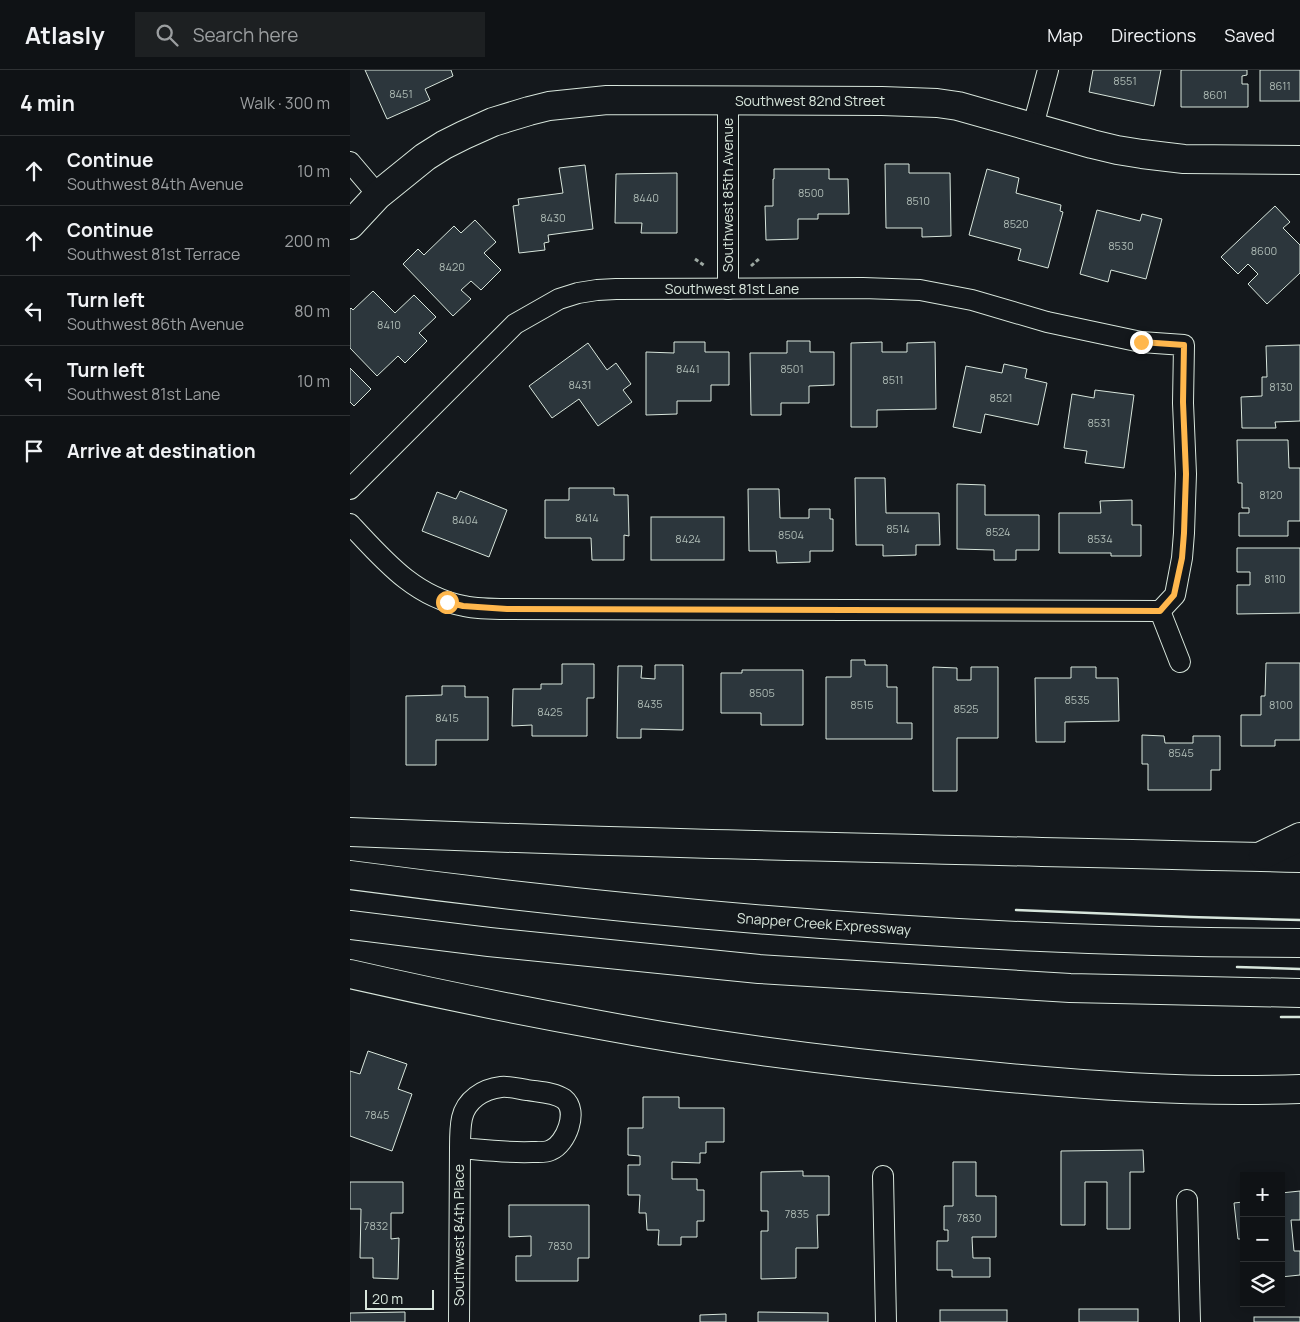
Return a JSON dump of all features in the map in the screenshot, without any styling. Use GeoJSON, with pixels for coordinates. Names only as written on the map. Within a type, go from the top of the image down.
{"type":"FeatureCollection","features":[{"type":"Feature","properties":{"kind":"main road","name":"Southwest 82nd Street"},"geometry":{"type":"LineString","coordinates":[[350,225],[378,195],[425,157],[464,134],[493,122],[549,106],[607,100],[937,103],[958,106],[1117,150],[1162,157],[1300,160]]}},
{"type":"Feature","properties":{"kind":"main road"},"geometry":{"type":"LineString","coordinates":[[350,832],[661,843],[1300,858]]}},
{"type":"Feature","properties":{"kind":"main road"},"geometry":{"type":"LineString","coordinates":[[1260,857],[1300,837]]}},
{"type":"Feature","properties":{"kind":"main road","name":"Snapper Creek Expressway"},"geometry":{"type":"LineString","coordinates":[[350,875],[571,901],[821,924],[1051,938],[1296,943]]}},
{"type":"Feature","properties":{"kind":"main road"},"geometry":{"type":"LineString","coordinates":[[350,925],[489,942],[759,969],[1070,988],[1296,993]]}},
{"type":"Feature","properties":{"kind":"main road"},"geometry":{"type":"LineString","coordinates":[[350,974],[443,995],[602,1026],[758,1050],[1038,1081],[1105,1086],[1293,1093]]}},
{"type":"Feature","properties":{"kind":"street"},"geometry":{"type":"LineString","coordinates":[[1033,126],[1048,70]]}},
{"type":"Feature","properties":{"kind":"street","name":"Southwest 85th Avenue"},"geometry":{"type":"LineString","coordinates":[[728,100],[728,289]]}},
{"type":"Feature","properties":{"kind":"street"},"geometry":{"type":"LineString","coordinates":[[350,162],[378,195]]}},
{"type":"Feature","properties":{"kind":"street","name":"Southwest 81st Lane"},"geometry":{"type":"LineString","coordinates":[[350,489],[516,324],[559,299],[597,290],[863,288],[920,290],[972,300],[1057,324],[1141,342],[1184,345],[1183,402],[1186,474],[1182,558],[1174,595],[1160,611]]}},
{"type":"Feature","properties":{"kind":"street"},"geometry":{"type":"LineString","coordinates":[[350,524],[397,572],[418,588],[432,596],[463,606],[507,609],[1160,611],[1180,662]]}},
{"type":"Feature","properties":{"kind":"street","name":"Southwest 84th Place"},"geometry":{"type":"LineString","coordinates":[[458,1322],[460,1148],[461,1120],[466,1106],[481,1093],[502,1087],[556,1095],[565,1100],[569,1107],[571,1115],[568,1131],[555,1148],[550,1150],[523,1153],[460,1148]]}},
{"type":"Feature","properties":{"kind":"street"},"geometry":{"type":"LineString","coordinates":[[883,1176],[886,1322]]}},
{"type":"Feature","properties":{"kind":"street"},"geometry":{"type":"LineString","coordinates":[[1187,1200],[1190,1322]]}},
{"type":"Feature","properties":{"kind":"path"},"geometry":{"type":"LineString","coordinates":[[695,258],[705,266]]}},
{"type":"Feature","properties":{"kind":"path"},"geometry":{"type":"LineString","coordinates":[[751,266],[760,258]]}},
{"type":"Feature","properties":{"kind":"building"},"geometry":{"type":"Polygon","coordinates":[[[365,70],[451,70],[453,76],[425,89],[430,100],[387,119],[365,70]]]}},
{"type":"Feature","properties":{"kind":"building"},"geometry":{"type":"Polygon","coordinates":[[[1093,70],[1161,70],[1154,106],[1089,92],[1093,70]]]}},
{"type":"Feature","properties":{"kind":"building"},"geometry":{"type":"Polygon","coordinates":[[[1181,70],[1247,70],[1247,75],[1242,76],[1242,84],[1248,84],[1248,107],[1181,107],[1181,70]]]}},
{"type":"Feature","properties":{"kind":"building"},"geometry":{"type":"Polygon","coordinates":[[[1260,70],[1300,70],[1300,101],[1260,101],[1260,70]]]}},
{"type":"Feature","properties":{"kind":"building"},"geometry":{"type":"Polygon","coordinates":[[[885,164],[909,164],[909,173],[950,173],[951,236],[922,237],[922,228],[886,228],[885,164]]]}},
{"type":"Feature","properties":{"kind":"building"},"geometry":{"type":"Polygon","coordinates":[[[585,165],[593,229],[548,235],[549,242],[544,243],[545,250],[519,253],[513,206],[519,205],[518,199],[563,193],[559,168],[585,165]]]}},
{"type":"Feature","properties":{"kind":"building"},"geometry":{"type":"Polygon","coordinates":[[[774,169],[829,169],[829,179],[848,179],[849,214],[818,214],[818,219],[798,219],[798,239],[766,240],[765,206],[773,206],[774,169]]]}},
{"type":"Feature","properties":{"kind":"building"},"geometry":{"type":"Polygon","coordinates":[[[987,169],[1019,178],[1016,193],[1061,205],[1060,211],[1063,212],[1048,268],[1018,260],[1021,249],[969,235],[987,169]]]}},
{"type":"Feature","properties":{"kind":"building"},"geometry":{"type":"Polygon","coordinates":[[[677,173],[677,233],[641,233],[642,223],[615,223],[616,174],[677,173]]]}},
{"type":"Feature","properties":{"kind":"building"},"geometry":{"type":"Polygon","coordinates":[[[1275,206],[1290,222],[1283,228],[1300,245],[1300,273],[1267,304],[1248,284],[1258,274],[1248,264],[1238,274],[1221,257],[1275,206]]]}},
{"type":"Feature","properties":{"kind":"building"},"geometry":{"type":"Polygon","coordinates":[[[1097,210],[1140,221],[1142,214],[1162,219],[1146,279],[1111,270],[1108,282],[1080,274],[1097,210]]]}},
{"type":"Feature","properties":{"kind":"building"},"geometry":{"type":"Polygon","coordinates":[[[475,220],[496,242],[484,253],[501,270],[481,290],[471,281],[461,290],[471,299],[453,316],[403,264],[418,249],[424,255],[454,226],[461,233],[475,220]]]}},
{"type":"Feature","properties":{"kind":"building"},"geometry":{"type":"Polygon","coordinates":[[[373,291],[395,313],[414,295],[436,317],[419,333],[427,341],[405,363],[398,356],[377,376],[350,348],[350,309],[353,310],[373,291]]]}},
{"type":"Feature","properties":{"kind":"building"},"geometry":{"type":"Polygon","coordinates":[[[787,341],[810,341],[810,352],[834,352],[834,385],[809,386],[809,403],[781,403],[781,415],[751,415],[750,353],[787,353],[787,341]]]}},
{"type":"Feature","properties":{"kind":"building"},"geometry":{"type":"Polygon","coordinates":[[[674,342],[705,342],[705,352],[729,352],[729,385],[711,385],[711,401],[677,401],[677,414],[646,415],[646,352],[674,353],[674,342]]]}},
{"type":"Feature","properties":{"kind":"building"},"geometry":{"type":"Polygon","coordinates":[[[882,342],[882,352],[907,352],[907,343],[935,342],[936,409],[877,410],[877,427],[851,427],[851,343],[882,342]]]}},
{"type":"Feature","properties":{"kind":"building"},"geometry":{"type":"Polygon","coordinates":[[[588,343],[607,370],[616,363],[631,384],[623,390],[632,402],[598,426],[579,399],[552,418],[529,386],[588,343]]]}},
{"type":"Feature","properties":{"kind":"building"},"geometry":{"type":"Polygon","coordinates":[[[1300,345],[1300,421],[1275,422],[1276,428],[1242,428],[1241,397],[1262,396],[1262,377],[1267,377],[1266,346],[1300,345]]]}},
{"type":"Feature","properties":{"kind":"building"},"geometry":{"type":"Polygon","coordinates":[[[1004,364],[1027,369],[1025,378],[1047,383],[1038,425],[985,414],[981,433],[953,427],[966,366],[1002,373],[1004,364]]]}},
{"type":"Feature","properties":{"kind":"building"},"geometry":{"type":"Polygon","coordinates":[[[350,368],[371,389],[354,406],[350,402],[350,368]]]}},
{"type":"Feature","properties":{"kind":"building"},"geometry":{"type":"Polygon","coordinates":[[[1095,390],[1134,395],[1124,468],[1085,463],[1087,451],[1064,448],[1072,394],[1094,398],[1095,390]]]}},
{"type":"Feature","properties":{"kind":"building"},"geometry":{"type":"Polygon","coordinates":[[[1237,440],[1288,440],[1289,468],[1300,468],[1300,521],[1288,521],[1288,536],[1239,536],[1239,513],[1249,513],[1249,508],[1242,508],[1242,483],[1238,483],[1237,440]]]}},
{"type":"Feature","properties":{"kind":"building"},"geometry":{"type":"Polygon","coordinates":[[[855,478],[885,478],[886,513],[939,513],[940,545],[916,545],[916,555],[883,556],[883,545],[856,545],[855,478]]]}},
{"type":"Feature","properties":{"kind":"building"},"geometry":{"type":"Polygon","coordinates":[[[957,484],[985,485],[985,515],[1039,515],[1039,550],[1016,550],[1016,560],[994,560],[994,550],[957,549],[957,484]]]}},
{"type":"Feature","properties":{"kind":"building"},"geometry":{"type":"Polygon","coordinates":[[[569,488],[614,488],[614,495],[628,495],[629,536],[624,535],[624,560],[592,560],[591,538],[545,538],[545,500],[569,500],[569,488]]]}},
{"type":"Feature","properties":{"kind":"building"},"geometry":{"type":"Polygon","coordinates":[[[748,489],[779,489],[780,518],[809,518],[809,509],[830,509],[830,519],[833,519],[833,551],[810,551],[810,562],[777,563],[776,551],[749,551],[748,489]]]}},
{"type":"Feature","properties":{"kind":"building"},"geometry":{"type":"Polygon","coordinates":[[[460,491],[507,510],[489,557],[422,531],[437,492],[456,499],[460,491]]]}},
{"type":"Feature","properties":{"kind":"building"},"geometry":{"type":"Polygon","coordinates":[[[1132,500],[1132,525],[1141,525],[1141,556],[1111,556],[1111,553],[1059,553],[1059,513],[1101,513],[1100,501],[1132,500]]]}},
{"type":"Feature","properties":{"kind":"building"},"geometry":{"type":"Polygon","coordinates":[[[651,517],[724,517],[724,560],[651,560],[651,517]]]}},
{"type":"Feature","properties":{"kind":"building"},"geometry":{"type":"Polygon","coordinates":[[[1237,548],[1300,548],[1300,613],[1237,614],[1237,585],[1250,585],[1250,572],[1237,572],[1237,548]]]}},
{"type":"Feature","properties":{"kind":"building"},"geometry":{"type":"Polygon","coordinates":[[[851,660],[865,660],[865,665],[887,665],[887,687],[897,687],[897,723],[912,723],[912,739],[826,739],[826,677],[851,677],[851,660]]]}},
{"type":"Feature","properties":{"kind":"building"},"geometry":{"type":"Polygon","coordinates":[[[1266,663],[1300,663],[1300,740],[1275,740],[1275,746],[1241,746],[1241,715],[1261,715],[1261,696],[1265,696],[1266,663]]]}},
{"type":"Feature","properties":{"kind":"building"},"geometry":{"type":"Polygon","coordinates":[[[562,664],[594,664],[594,698],[587,698],[587,736],[532,736],[532,725],[512,726],[513,689],[541,689],[541,684],[562,684],[562,664]]]}},
{"type":"Feature","properties":{"kind":"building"},"geometry":{"type":"Polygon","coordinates":[[[655,665],[683,665],[683,730],[641,729],[641,738],[617,738],[618,666],[642,666],[641,678],[655,679],[655,665]]]}},
{"type":"Feature","properties":{"kind":"building"},"geometry":{"type":"Polygon","coordinates":[[[933,667],[957,668],[957,680],[971,680],[971,667],[998,667],[998,738],[957,738],[957,791],[933,791],[933,667]]]}},
{"type":"Feature","properties":{"kind":"building"},"geometry":{"type":"Polygon","coordinates":[[[1071,667],[1096,667],[1096,678],[1118,678],[1119,721],[1065,722],[1065,742],[1036,742],[1035,678],[1071,678],[1071,667]]]}},
{"type":"Feature","properties":{"kind":"building"},"geometry":{"type":"Polygon","coordinates":[[[742,670],[803,670],[803,725],[761,725],[761,713],[721,713],[721,673],[742,673],[742,670]]]}},
{"type":"Feature","properties":{"kind":"building"},"geometry":{"type":"Polygon","coordinates":[[[442,686],[465,686],[465,697],[488,697],[488,740],[436,740],[436,765],[406,765],[406,696],[442,695],[442,686]]]}},
{"type":"Feature","properties":{"kind":"building"},"geometry":{"type":"Polygon","coordinates":[[[1142,735],[1164,736],[1165,743],[1193,743],[1193,736],[1220,736],[1220,770],[1211,770],[1211,790],[1148,790],[1148,764],[1142,764],[1142,735]]]}},
{"type":"Feature","properties":{"kind":"building"},"geometry":{"type":"Polygon","coordinates":[[[368,1051],[407,1064],[398,1089],[412,1094],[392,1151],[350,1136],[350,1071],[360,1074],[368,1051]]]}},
{"type":"Feature","properties":{"kind":"building"},"geometry":{"type":"Polygon","coordinates":[[[643,1097],[679,1097],[679,1108],[724,1108],[724,1142],[706,1142],[706,1153],[700,1153],[700,1163],[672,1162],[672,1179],[697,1179],[697,1190],[704,1190],[704,1221],[697,1221],[697,1237],[681,1237],[681,1245],[658,1245],[659,1230],[647,1230],[646,1213],[639,1213],[640,1195],[628,1195],[628,1165],[640,1165],[640,1156],[628,1155],[628,1128],[643,1128],[643,1097]]]}},
{"type":"Feature","properties":{"kind":"building"},"geometry":{"type":"Polygon","coordinates":[[[1143,1150],[1144,1172],[1130,1172],[1130,1229],[1107,1229],[1107,1182],[1085,1182],[1085,1225],[1061,1225],[1061,1151],[1143,1150]]]}},
{"type":"Feature","properties":{"kind":"building"},"geometry":{"type":"Polygon","coordinates":[[[953,1162],[976,1162],[976,1196],[996,1196],[996,1237],[972,1237],[973,1258],[990,1258],[990,1277],[952,1277],[952,1270],[937,1270],[937,1241],[948,1241],[948,1230],[944,1230],[944,1206],[953,1206],[953,1162]]]}},
{"type":"Feature","properties":{"kind":"building"},"geometry":{"type":"Polygon","coordinates":[[[803,1171],[803,1176],[829,1176],[829,1215],[817,1215],[818,1248],[796,1248],[796,1278],[761,1279],[761,1231],[768,1231],[768,1211],[761,1211],[761,1172],[803,1171]]]}},
{"type":"Feature","properties":{"kind":"building"},"geometry":{"type":"Polygon","coordinates":[[[350,1182],[403,1182],[403,1213],[391,1213],[391,1239],[399,1238],[398,1279],[373,1278],[373,1258],[360,1258],[361,1209],[350,1209],[350,1182]]]}},
{"type":"Feature","properties":{"kind":"building"},"geometry":{"type":"Polygon","coordinates":[[[1300,1191],[1300,1220],[1291,1220],[1294,1251],[1300,1251],[1300,1275],[1285,1277],[1285,1217],[1285,1193],[1300,1191]]]}},
{"type":"Feature","properties":{"kind":"building"},"geometry":{"type":"Polygon","coordinates":[[[1240,1202],[1240,1239],[1238,1239],[1234,1203],[1240,1202]]]}},
{"type":"Feature","properties":{"kind":"building"},"geometry":{"type":"Polygon","coordinates":[[[509,1205],[589,1205],[589,1258],[578,1258],[578,1281],[516,1281],[516,1256],[531,1256],[531,1236],[509,1237],[509,1205]]]}},
{"type":"Feature","properties":{"kind":"building"},"geometry":{"type":"Polygon","coordinates":[[[1079,1309],[1138,1309],[1138,1322],[1079,1322],[1079,1309]]]}},
{"type":"Feature","properties":{"kind":"building"},"geometry":{"type":"Polygon","coordinates":[[[940,1310],[1007,1310],[1007,1322],[940,1322],[940,1310]]]}},
{"type":"Feature","properties":{"kind":"building"},"geometry":{"type":"Polygon","coordinates":[[[405,1312],[405,1322],[350,1322],[350,1313],[405,1312]]]}},
{"type":"Feature","properties":{"kind":"building"},"geometry":{"type":"Polygon","coordinates":[[[758,1312],[828,1313],[828,1322],[758,1322],[758,1312]]]}},
{"type":"Feature","properties":{"kind":"building"},"geometry":{"type":"Polygon","coordinates":[[[726,1314],[726,1322],[700,1322],[700,1315],[726,1314]]]}},
{"type":"Feature","properties":{"kind":"building"},"geometry":{"type":"Polygon","coordinates":[[[1254,1317],[1300,1317],[1300,1322],[1254,1322],[1254,1317]]]}},
{"type":"Feature","properties":{"kind":"wall"},"geometry":{"type":"LineString","coordinates":[[1016,910],[1300,920]]}},
{"type":"Feature","properties":{"kind":"wall"},"geometry":{"type":"LineString","coordinates":[[1237,967],[1300,969]]}},
{"type":"Feature","properties":{"kind":"wall"},"geometry":{"type":"LineString","coordinates":[[1281,1017],[1300,1017]]}},
{"type":"Feature","properties":{"kind":"route"},"geometry":{"type":"LineString","coordinates":[[447,602],[480,608],[507,609],[1160,611],[1174,595],[1182,558],[1186,498],[1183,402],[1184,345],[1141,342]]}}]}
